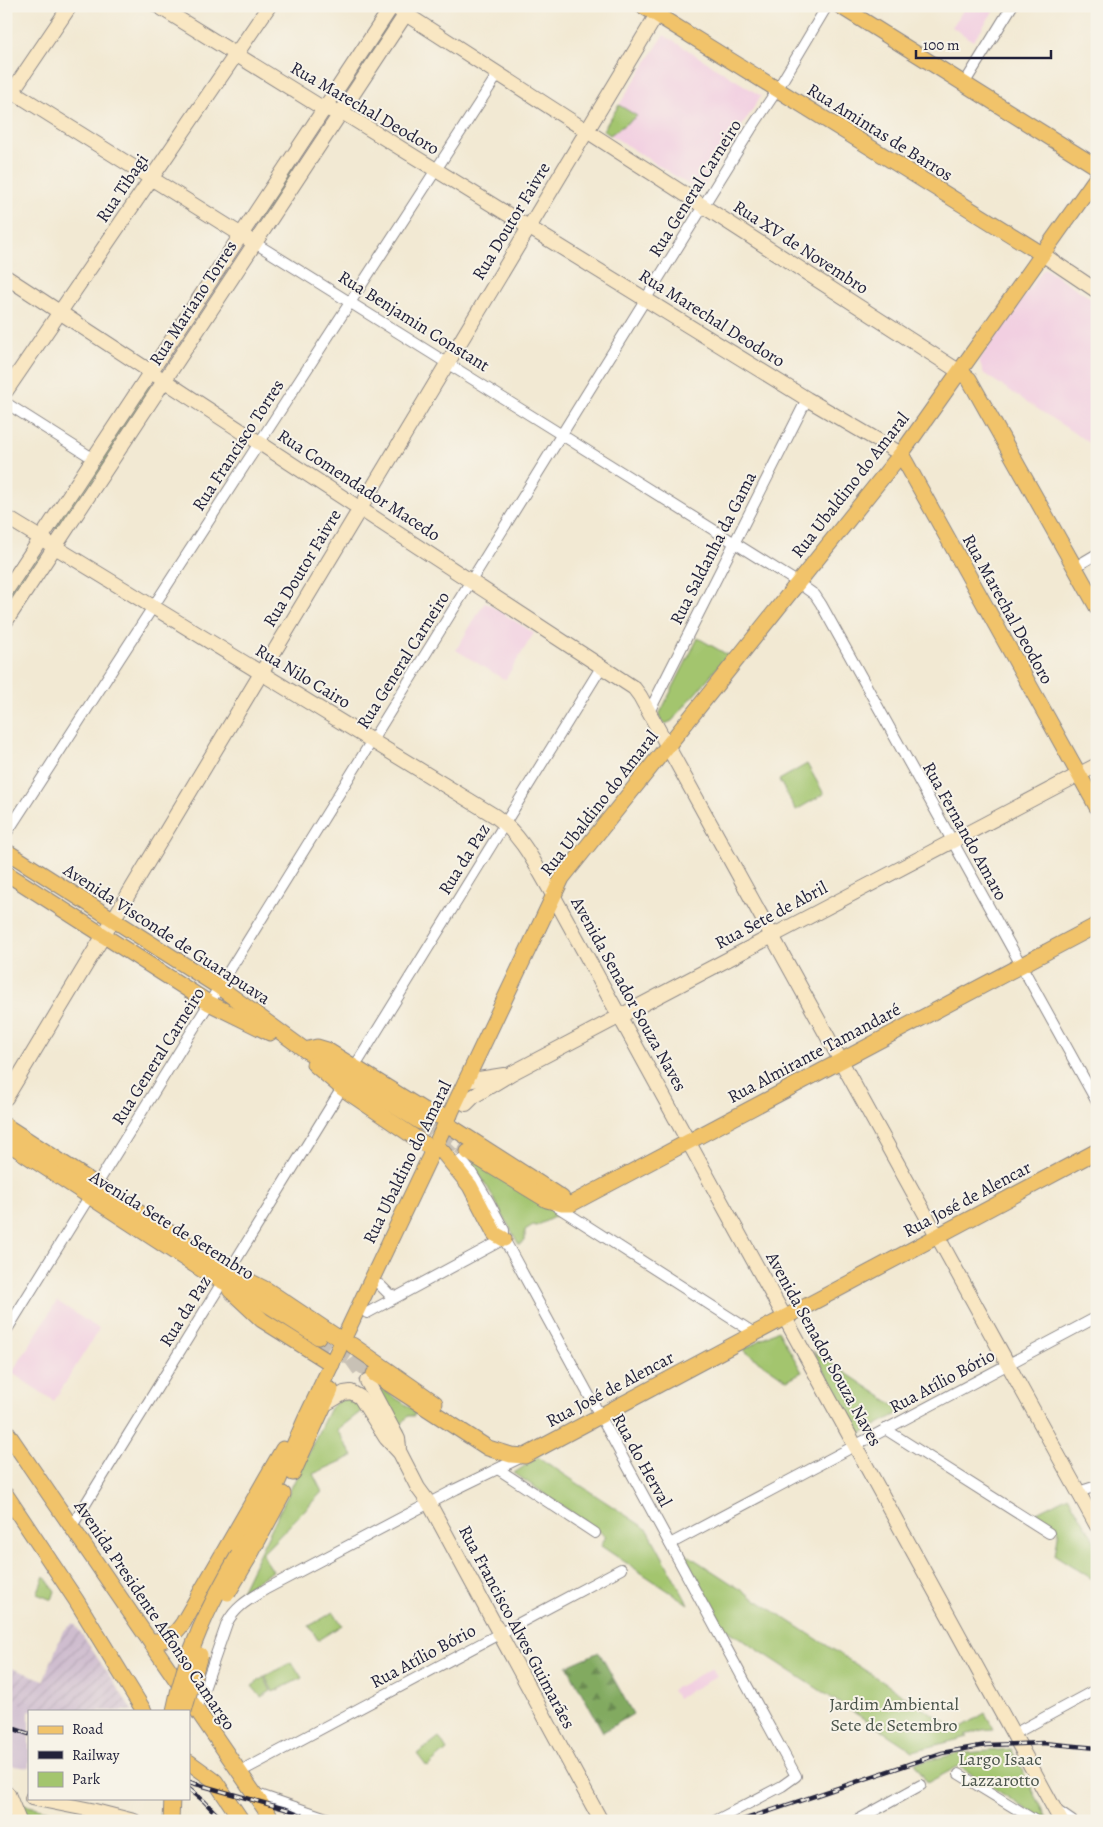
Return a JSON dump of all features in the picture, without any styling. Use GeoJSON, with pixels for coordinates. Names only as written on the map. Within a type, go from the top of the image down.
{"type":"FeatureCollection","features":[{"type":"Feature","properties":{"kind":"main road"},"geometry":{"type":"LineString","coordinates":[[9,95],[70,6]]}},
{"type":"Feature","properties":{"kind":"main road","name":"Rua Marechal Deodoro"},"geometry":{"type":"LineString","coordinates":[[158,6],[324,109],[342,112],[806,399],[901,454],[1097,808]]}},
{"type":"Feature","properties":{"kind":"main road","name":"Rua Tibagi"},"geometry":{"type":"LineString","coordinates":[[6,391],[269,6]]}},
{"type":"Feature","properties":{"kind":"main road","name":"Rua XV de Novembro"},"geometry":{"type":"LineString","coordinates":[[392,6],[408,10],[498,74],[969,379],[1097,607]]}},
{"type":"Feature","properties":{"kind":"main road","name":"Rua Mariano Torres"},"geometry":{"type":"LineString","coordinates":[[6,591],[392,6]]}},
{"type":"Feature","properties":{"kind":"main road","name":"Rua Amintas de Barros"},"geometry":{"type":"LineString","coordinates":[[643,6],[659,10],[777,90],[1042,254],[1097,291]]}},
{"type":"Feature","properties":{"kind":"main road"},"geometry":{"type":"LineString","coordinates":[[840,6],[1097,167]]}},
{"type":"Feature","properties":{"kind":"main road","name":"Rua Mariano Torres"},"geometry":{"type":"LineString","coordinates":[[7,618],[408,10]]}},
{"type":"Feature","properties":{"kind":"main road","name":"Rua Doutor Faivre"},"geometry":{"type":"LineString","coordinates":[[6,1098],[659,10]]}},
{"type":"Feature","properties":{"kind":"main road","name":"Rua Benjamin Constant"},"geometry":{"type":"LineString","coordinates":[[9,95],[255,243]]}},
{"type":"Feature","properties":{"kind":"main road"},"geometry":{"type":"LineString","coordinates":[[291,190],[303,142]]}},
{"type":"Feature","properties":{"kind":"main road","name":"Rua Ubaldino do Amaral"},"geometry":{"type":"LineString","coordinates":[[244,1556],[281,1498],[324,1405],[348,1343],[451,1121],[466,1081],[562,878],[901,454],[1097,176]]}},
{"type":"Feature","properties":{"kind":"main road","name":"Rua Comendador Macedo"},"geometry":{"type":"LineString","coordinates":[[6,277],[634,688],[649,712],[1097,1526]]}},
{"type":"Feature","properties":{"kind":"main road"},"geometry":{"type":"LineString","coordinates":[[185,320],[219,298]]}},
{"type":"Feature","properties":{"kind":"main road","name":"Rua Nilo Cairo"},"geometry":{"type":"LineString","coordinates":[[6,517],[505,824],[526,849],[553,895]]}},
{"type":"Feature","properties":{"kind":"main road","name":"Rua Sete de Abril"},"geometry":{"type":"LineString","coordinates":[[466,1104],[474,1096],[512,1073],[952,840],[1097,766]]}},
{"type":"Feature","properties":{"kind":"main road","name":"Avenida Visconde de Guarapuava"},"geometry":{"type":"LineString","coordinates":[[6,851],[219,987],[305,1050],[420,1122]]}},
{"type":"Feature","properties":{"kind":"main road","name":"Avenida Visconde de Guarapuava"},"geometry":{"type":"LineString","coordinates":[[6,873],[209,1003],[305,1050]]}},
{"type":"Feature","properties":{"kind":"main road"},"geometry":{"type":"LineString","coordinates":[[28,886],[65,888]]}},
{"type":"Feature","properties":{"kind":"main road","name":"Avenida Senador Souza Naves"},"geometry":{"type":"LineString","coordinates":[[553,895],[1058,1816]]}},
{"type":"Feature","properties":{"kind":"main road","name":"Rua Almirante Tamandaré"},"geometry":{"type":"LineString","coordinates":[[574,1202],[1097,925]]}},
{"type":"Feature","properties":{"kind":"main road"},"geometry":{"type":"LineString","coordinates":[[504,1240],[495,1234],[470,1186],[438,1149],[426,1145],[342,1088],[318,1069],[305,1050],[317,1047],[326,1050],[430,1114],[451,1121],[565,1200],[574,1202]]}},
{"type":"Feature","properties":{"kind":"main road"},"geometry":{"type":"LineString","coordinates":[[466,1081],[512,1073]]}},
{"type":"Feature","properties":{"kind":"main road","name":"Rua Ubaldino do Amaral"},"geometry":{"type":"LineString","coordinates":[[451,1121],[466,1104]]}},
{"type":"Feature","properties":{"kind":"main road","name":"Avenida Sete de Setembro"},"geometry":{"type":"LineString","coordinates":[[6,1126],[94,1191]]}},
{"type":"Feature","properties":{"kind":"main road","name":"Avenida Sete de Setembro"},"geometry":{"type":"LineString","coordinates":[[6,1142],[94,1191],[318,1337]]}},
{"type":"Feature","properties":{"kind":"main road","name":"Rua Ubaldino do Amaral"},"geometry":{"type":"LineString","coordinates":[[244,1556],[332,1364],[367,1313],[380,1286],[438,1149]]}},
{"type":"Feature","properties":{"kind":"main road","name":"Rua José de Alencar"},"geometry":{"type":"LineString","coordinates":[[518,1455],[600,1416],[1097,1151]]}},
{"type":"Feature","properties":{"kind":"main road"},"geometry":{"type":"LineString","coordinates":[[465,1156],[547,1200],[562,1204],[574,1202]]}},
{"type":"Feature","properties":{"kind":"main road"},"geometry":{"type":"LineString","coordinates":[[226,1276],[267,1290],[518,1455]]}},
{"type":"Feature","properties":{"kind":"main road"},"geometry":{"type":"LineString","coordinates":[[226,1276],[262,1320],[332,1364]]}},
{"type":"Feature","properties":{"kind":"main road"},"geometry":{"type":"LineString","coordinates":[[370,1377],[488,1448],[518,1455]]}},
{"type":"Feature","properties":{"kind":"main road","name":"Rua Francisco Alves Guimarães"},"geometry":{"type":"LineString","coordinates":[[370,1377],[398,1439],[400,1453]]}},
{"type":"Feature","properties":{"kind":"main road","name":"Rua Francisco Alves Guimarães"},"geometry":{"type":"LineString","coordinates":[[324,1405],[344,1392],[350,1392],[360,1397],[386,1438],[400,1453],[418,1488],[433,1501],[500,1634],[601,1821]]}},
{"type":"Feature","properties":{"kind":"main road"},"geometry":{"type":"LineString","coordinates":[[150,1641],[166,1640],[179,1630],[289,1440],[305,1420]]}},
{"type":"Feature","properties":{"kind":"main road","name":"Avenida Presidente Affonso Camargo"},"geometry":{"type":"LineString","coordinates":[[6,1431],[150,1641],[190,1710],[240,1772],[273,1821]]}},
{"type":"Feature","properties":{"kind":"main road"},"geometry":{"type":"LineString","coordinates":[[6,1496],[76,1600],[143,1710]]}},
{"type":"Feature","properties":{"kind":"main road"},"geometry":{"type":"LineString","coordinates":[[190,1710],[195,1670],[209,1632],[244,1556]]}},
{"type":"Feature","properties":{"kind":"main road"},"geometry":{"type":"LineString","coordinates":[[174,1710],[184,1670],[212,1601],[244,1556]]}},
{"type":"Feature","properties":{"kind":"main road"},"geometry":{"type":"LineString","coordinates":[[190,1763],[215,1781],[242,1821]]}},
{"type":"Feature","properties":{"kind":"main road"},"geometry":{"type":"LineString","coordinates":[[7,1794],[28,1798]]}},
{"type":"Feature","properties":{"kind":"main road"},"geometry":{"type":"LineString","coordinates":[[7,1794],[19,1821]]}},
{"type":"Feature","properties":{"kind":"main road"},"geometry":{"type":"LineString","coordinates":[[40,1800],[134,1821]]}},
{"type":"Feature","properties":{"kind":"main road"},"geometry":{"type":"LineString","coordinates":[[160,1821],[162,1800]]}},
{"type":"Feature","properties":{"kind":"main road"},"geometry":{"type":"LineString","coordinates":[[170,1821],[172,1800]]}},
{"type":"Feature","properties":{"kind":"main road"},"geometry":{"type":"LineString","coordinates":[[78,1821],[91,1810]]}},
{"type":"Feature","properties":{"kind":"street","name":"Rua General Carneiro"},"geometry":{"type":"LineString","coordinates":[[6,1331],[645,299],[777,90],[827,6]]}},
{"type":"Feature","properties":{"kind":"street"},"geometry":{"type":"LineString","coordinates":[[964,84],[1012,6]]}},
{"type":"Feature","properties":{"kind":"street","name":"Rua Francisco Torres"},"geometry":{"type":"LineString","coordinates":[[6,834],[498,74]]}},
{"type":"Feature","properties":{"kind":"street","name":"Rua Benjamin Constant"},"geometry":{"type":"LineString","coordinates":[[255,243],[797,582]]}},
{"type":"Feature","properties":{"kind":"street","name":"Rua Saldanha da Gama"},"geometry":{"type":"LineString","coordinates":[[649,712],[806,399]]}},
{"type":"Feature","properties":{"kind":"street"},"geometry":{"type":"LineString","coordinates":[[6,403],[94,459]]}},
{"type":"Feature","properties":{"kind":"street"},"geometry":{"type":"LineString","coordinates":[[1074,567],[1097,554]]}},
{"type":"Feature","properties":{"kind":"street","name":"Rua Fernando Amaro"},"geometry":{"type":"LineString","coordinates":[[797,582],[815,595],[821,604],[1097,1102]]}},
{"type":"Feature","properties":{"kind":"street","name":"Rua da Paz"},"geometry":{"type":"LineString","coordinates":[[354,1068],[602,666]]}},
{"type":"Feature","properties":{"kind":"street","name":"Rua da Paz"},"geometry":{"type":"LineString","coordinates":[[72,1526],[342,1088]]}},
{"type":"Feature","properties":{"kind":"street","name":"Rua do Herval"},"geometry":{"type":"LineString","coordinates":[[465,1156],[474,1178],[504,1230],[504,1240],[796,1776],[782,1786],[715,1821]]}},
{"type":"Feature","properties":{"kind":"street"},"geometry":{"type":"LineString","coordinates":[[547,1200],[754,1333]]}},
{"type":"Feature","properties":{"kind":"street"},"geometry":{"type":"LineString","coordinates":[[574,1202],[576,1219]]}},
{"type":"Feature","properties":{"kind":"street"},"geometry":{"type":"LineString","coordinates":[[367,1313],[504,1240]]}},
{"type":"Feature","properties":{"kind":"street"},"geometry":{"type":"LineString","coordinates":[[380,1286],[389,1294],[398,1296]]}},
{"type":"Feature","properties":{"kind":"street","name":"Rua Atílio Bório"},"geometry":{"type":"LineString","coordinates":[[670,1544],[1097,1318]]}},
{"type":"Feature","properties":{"kind":"street"},"geometry":{"type":"LineString","coordinates":[[884,1430],[1049,1534]]}},
{"type":"Feature","properties":{"kind":"street","name":"Rua José de Alencar"},"geometry":{"type":"LineString","coordinates":[[190,1710],[227,1623],[243,1603],[433,1501],[498,1469],[518,1455]]}},
{"type":"Feature","properties":{"kind":"street"},"geometry":{"type":"LineString","coordinates":[[498,1469],[595,1533]]}},
{"type":"Feature","properties":{"kind":"street"},"geometry":{"type":"LineString","coordinates":[[1078,1492],[1097,1486]]}},
{"type":"Feature","properties":{"kind":"street","name":"Rua Atílio Bório"},"geometry":{"type":"LineString","coordinates":[[240,1772],[621,1570]]}},
{"type":"Feature","properties":{"kind":"street"},"geometry":{"type":"LineString","coordinates":[[1014,1734],[1097,1689]]}},
{"type":"Feature","properties":{"kind":"street"},"geometry":{"type":"LineString","coordinates":[[959,1774],[1036,1821]]}},
{"type":"Feature","properties":{"kind":"street"},"geometry":{"type":"LineString","coordinates":[[856,1821],[921,1785]]}},
{"type":"Feature","properties":{"kind":"street"},"geometry":{"type":"LineString","coordinates":[[254,1793],[335,1821]]}},
{"type":"Feature","properties":{"kind":"street"},"geometry":{"type":"LineString","coordinates":[[1058,1816],[1072,1821]]}},
{"type":"Feature","properties":{"kind":"shaded area"},"geometry":{"type":"Polygon","coordinates":[[[966,6],[997,6],[973,41],[952,27],[966,6]]]}},
{"type":"Feature","properties":{"kind":"shaded area"},"geometry":{"type":"Polygon","coordinates":[[[664,35],[761,96],[700,192],[603,130],[664,35]]]}},
{"type":"Feature","properties":{"kind":"shaded area"},"geometry":{"type":"Polygon","coordinates":[[[1044,268],[1097,302],[1097,448],[983,373],[979,360],[1044,268]]]}},
{"type":"Feature","properties":{"kind":"shaded area"},"geometry":{"type":"Polygon","coordinates":[[[485,602],[534,633],[505,680],[456,650],[485,602]]]}},
{"type":"Feature","properties":{"kind":"shaded area"},"geometry":{"type":"Polygon","coordinates":[[[57,1301],[99,1329],[54,1401],[12,1373],[57,1301]]]}},
{"type":"Feature","properties":{"kind":"shaded area"},"geometry":{"type":"Polygon","coordinates":[[[74,1623],[132,1710],[33,1710],[6,1698],[6,1666],[44,1680],[63,1631],[74,1623]]]}},
{"type":"Feature","properties":{"kind":"shaded area"},"geometry":{"type":"Polygon","coordinates":[[[712,1668],[717,1676],[677,1698],[672,1690],[712,1668]]]}},
{"type":"Feature","properties":{"kind":"shaded area"},"geometry":{"type":"Polygon","coordinates":[[[6,1697],[37,1710],[28,1710],[28,1768],[6,1765],[6,1697]]]}},
{"type":"Feature","properties":{"kind":"green space"},"geometry":{"type":"Polygon","coordinates":[[[384,25],[394,33],[350,97],[339,89],[384,25]]]}},
{"type":"Feature","properties":{"kind":"green space"},"geometry":{"type":"Polygon","coordinates":[[[619,105],[637,116],[610,135],[603,130],[619,105]]]}},
{"type":"Feature","properties":{"kind":"green space"},"geometry":{"type":"Polygon","coordinates":[[[298,152],[288,189],[259,232],[249,225],[298,152]]]}},
{"type":"Feature","properties":{"kind":"green space"},"geometry":{"type":"Polygon","coordinates":[[[147,382],[156,388],[63,533],[51,526],[147,382]]]}},
{"type":"Feature","properties":{"kind":"green space"},"geometry":{"type":"Polygon","coordinates":[[[34,551],[47,559],[6,615],[6,594],[34,551]]]}},
{"type":"Feature","properties":{"kind":"green space"},"geometry":{"type":"Polygon","coordinates":[[[698,638],[728,655],[672,721],[665,724],[661,721],[660,713],[698,638]]]}},
{"type":"Feature","properties":{"kind":"green space"},"geometry":{"type":"Polygon","coordinates":[[[807,764],[824,794],[796,810],[779,780],[807,764]]]}},
{"type":"Feature","properties":{"kind":"green space"},"geometry":{"type":"Polygon","coordinates":[[[466,1154],[560,1214],[525,1230],[525,1241],[519,1245],[488,1188],[466,1154]]]}},
{"type":"Feature","properties":{"kind":"green space"},"geometry":{"type":"Polygon","coordinates":[[[778,1330],[802,1372],[787,1380],[743,1350],[778,1330]]]}},
{"type":"Feature","properties":{"kind":"green space"},"geometry":{"type":"Polygon","coordinates":[[[813,1351],[903,1411],[860,1434],[813,1351]]]}},
{"type":"Feature","properties":{"kind":"green space"},"geometry":{"type":"Polygon","coordinates":[[[380,1388],[416,1411],[414,1416],[408,1416],[401,1425],[404,1431],[402,1436],[378,1389],[380,1388]]]}},
{"type":"Feature","properties":{"kind":"green space"},"geometry":{"type":"Polygon","coordinates":[[[352,1398],[363,1410],[337,1430],[353,1456],[313,1474],[322,1492],[262,1554],[273,1571],[241,1591],[330,1408],[338,1401],[352,1398]]]}},
{"type":"Feature","properties":{"kind":"green space"},"geometry":{"type":"Polygon","coordinates":[[[538,1457],[648,1530],[688,1604],[601,1546],[606,1536],[514,1473],[538,1457]]]}},
{"type":"Feature","properties":{"kind":"green space"},"geometry":{"type":"Polygon","coordinates":[[[1068,1496],[1097,1545],[1097,1582],[1055,1555],[1059,1530],[1035,1513],[1068,1496]]]}},
{"type":"Feature","properties":{"kind":"green space","name":"Jardim Ambiental Sete de Setembro"},"geometry":{"type":"Polygon","coordinates":[[[680,1550],[957,1730],[985,1713],[994,1729],[982,1730],[965,1735],[968,1737],[913,1751],[723,1627],[680,1550]]]}},
{"type":"Feature","properties":{"kind":"green space"},"geometry":{"type":"Polygon","coordinates":[[[44,1576],[55,1591],[52,1600],[37,1594],[44,1576]]]}},
{"type":"Feature","properties":{"kind":"green space"},"geometry":{"type":"Polygon","coordinates":[[[334,1612],[342,1625],[318,1640],[309,1626],[334,1612]]]}},
{"type":"Feature","properties":{"kind":"green space"},"geometry":{"type":"Polygon","coordinates":[[[599,1652],[633,1714],[603,1732],[567,1666],[599,1652]]]}},
{"type":"Feature","properties":{"kind":"green space"},"geometry":{"type":"Polygon","coordinates":[[[292,1662],[302,1678],[273,1692],[265,1676],[292,1662]]]}},
{"type":"Feature","properties":{"kind":"green space"},"geometry":{"type":"Polygon","coordinates":[[[264,1677],[271,1691],[261,1697],[252,1686],[264,1677]]]}},
{"type":"Feature","properties":{"kind":"green space"},"geometry":{"type":"Polygon","coordinates":[[[439,1737],[447,1750],[427,1767],[417,1754],[439,1737]]]}},
{"type":"Feature","properties":{"kind":"green space","name":"Largo Isaac Lazzarotto"},"geometry":{"type":"Polygon","coordinates":[[[1011,1749],[1049,1821],[1045,1821],[959,1766],[927,1783],[915,1763],[956,1754],[1011,1749]]]}},
{"type":"Feature","properties":{"kind":"green space"},"geometry":{"type":"Polygon","coordinates":[[[20,1804],[54,1812],[60,1821],[23,1821],[20,1804]]]}},
{"type":"Feature","properties":{"kind":"tunnel"},"geometry":{"type":"LineString","coordinates":[[420,1122],[468,1152]]}},
{"type":"Feature","properties":{"kind":"tunnel"},"geometry":{"type":"LineString","coordinates":[[425,1125],[461,1160]]}},
{"type":"Feature","properties":{"kind":"tunnel"},"geometry":{"type":"LineString","coordinates":[[318,1337],[374,1374]]}},
{"type":"Feature","properties":{"kind":"tunnel"},"geometry":{"type":"LineString","coordinates":[[351,1359],[367,1381]]}},
{"type":"Feature","properties":{"kind":"railway"},"geometry":{"type":"LineString","coordinates":[[6,1726],[28,1734]]}},
{"type":"Feature","properties":{"kind":"railway"},"geometry":{"type":"LineString","coordinates":[[740,1821],[942,1753],[986,1745],[1043,1743],[1097,1748]]}},
{"type":"Feature","properties":{"kind":"railway"},"geometry":{"type":"LineString","coordinates":[[190,1782],[289,1810],[316,1821]]}},
{"type":"Feature","properties":{"kind":"railway"},"geometry":{"type":"LineString","coordinates":[[190,1790],[223,1821]]}}]}
